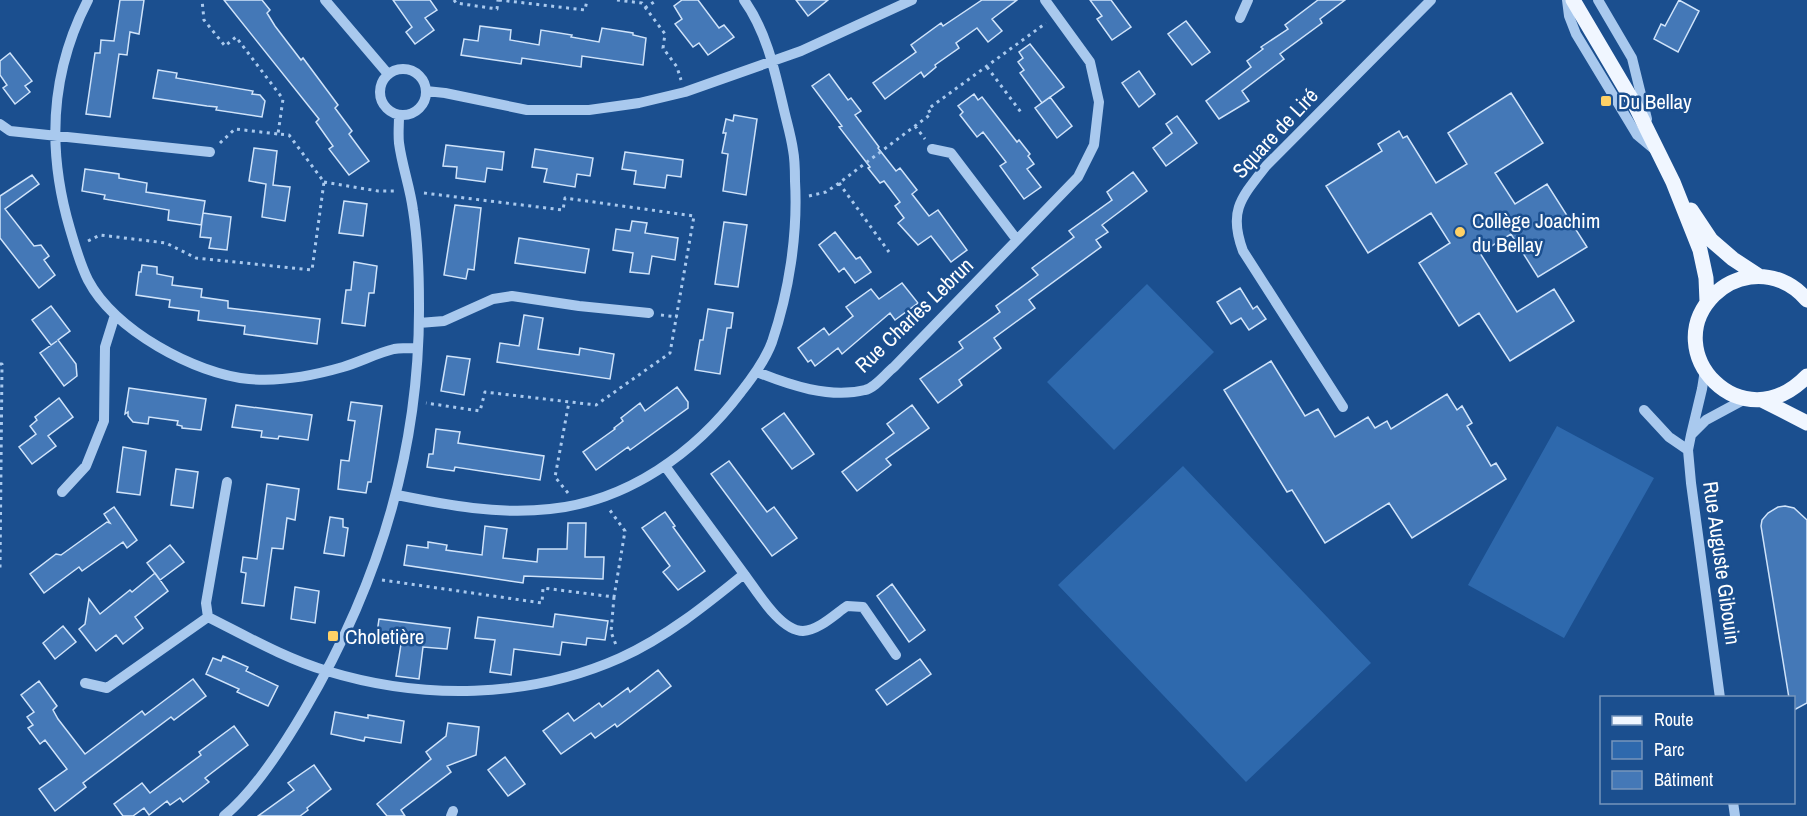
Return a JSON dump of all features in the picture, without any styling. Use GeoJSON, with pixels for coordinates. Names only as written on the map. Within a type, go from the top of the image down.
{"type":"FeatureCollection","features":[{"type":"Feature","properties":{"kind":"main road"},"geometry":{"type":"LineString","coordinates":[[1573,0],[1612,64],[1652,137],[1673,182],[1700,250],[1706,278],[1707,302]]}},
{"type":"Feature","properties":{"kind":"main road"},"geometry":{"type":"LineString","coordinates":[[1673,182],[1712,240],[1733,260],[1759,276]]}},
{"type":"Feature","properties":{"kind":"main road"},"geometry":{"type":"LineString","coordinates":[[1807,298],[1792,286],[1776,278],[1759,276],[1739,279],[1722,287],[1707,302],[1699,318],[1696,336],[1698,354],[1715,384],[1745,399],[1762,400],[1780,396],[1796,387],[1807,376]]}},
{"type":"Feature","properties":{"kind":"main road"},"geometry":{"type":"LineString","coordinates":[[1762,400],[1807,423]]}},
{"type":"Feature","properties":{"kind":"street"},"geometry":{"type":"LineString","coordinates":[[88,0],[65,56],[58,88],[55,135],[57,177],[75,247],[89,281],[115,315],[144,337],[177,357],[207,369],[248,379],[280,380],[310,376],[395,349],[417,348]]}},
{"type":"Feature","properties":{"kind":"street"},"geometry":{"type":"LineString","coordinates":[[325,0],[388,74]]}},
{"type":"Feature","properties":{"kind":"street"},"geometry":{"type":"LineString","coordinates":[[397,495],[449,505],[502,511],[550,510],[614,494],[664,466],[698,441],[729,408],[757,372],[771,343],[785,292],[794,234],[796,199],[794,150],[764,33],[744,0]]}},
{"type":"Feature","properties":{"kind":"street"},"geometry":{"type":"LineString","coordinates":[[426,91],[527,110],[589,110],[639,103],[685,92],[801,51],[912,0]]}},
{"type":"Feature","properties":{"kind":"street","name":"Rue Charles Lebrun"},"geometry":{"type":"LineString","coordinates":[[757,372],[791,386],[831,392],[867,390],[894,367],[1078,177],[1094,146],[1099,102],[1090,62],[1045,0]]}},
{"type":"Feature","properties":{"kind":"street"},"geometry":{"type":"LineString","coordinates":[[1240,18],[1248,0]]}},
{"type":"Feature","properties":{"kind":"street","name":"Square de Liré"},"geometry":{"type":"LineString","coordinates":[[1343,406],[1243,251],[1236,233],[1236,211],[1246,191],[1266,166],[1431,0]]}},
{"type":"Feature","properties":{"kind":"street"},"geometry":{"type":"LineString","coordinates":[[1567,0],[1569,16],[1576,34],[1591,59],[1637,135],[1660,154]]}},
{"type":"Feature","properties":{"kind":"street"},"geometry":{"type":"LineString","coordinates":[[1598,0],[1632,58],[1652,137]]}},
{"type":"Feature","properties":{"kind":"street"},"geometry":{"type":"LineString","coordinates":[[402,69],[409,70],[421,78],[426,91],[426,98],[413,114],[399,116],[386,109],[381,102],[380,87],[388,74],[402,69]]}},
{"type":"Feature","properties":{"kind":"street"},"geometry":{"type":"LineString","coordinates":[[224,816],[249,789],[285,743],[327,672],[350,625],[369,578],[397,495],[414,401],[419,322],[418,258],[413,208],[399,142],[399,116]]}},
{"type":"Feature","properties":{"kind":"street"},"geometry":{"type":"LineString","coordinates":[[0,124],[10,131],[210,152]]}},
{"type":"Feature","properties":{"kind":"street"},"geometry":{"type":"LineString","coordinates":[[932,149],[951,153],[1017,240]]}},
{"type":"Feature","properties":{"kind":"street"},"geometry":{"type":"LineString","coordinates":[[419,322],[444,321],[493,299],[512,296],[649,313]]}},
{"type":"Feature","properties":{"kind":"street"},"geometry":{"type":"LineString","coordinates":[[62,492],[86,466],[104,421],[105,346],[115,315]]}},
{"type":"Feature","properties":{"kind":"street","name":"Rue Auguste Gibouin"},"geometry":{"type":"LineString","coordinates":[[1705,370],[1688,450],[1690,483],[1720,696]]}},
{"type":"Feature","properties":{"kind":"street"},"geometry":{"type":"LineString","coordinates":[[1691,435],[1706,420],[1745,399]]}},
{"type":"Feature","properties":{"kind":"street"},"geometry":{"type":"LineString","coordinates":[[1644,410],[1669,437],[1688,450]]}},
{"type":"Feature","properties":{"kind":"street"},"geometry":{"type":"LineString","coordinates":[[664,466],[783,624],[802,631],[822,625],[847,606],[863,607],[896,655]]}},
{"type":"Feature","properties":{"kind":"street"},"geometry":{"type":"LineString","coordinates":[[208,617],[206,603],[226,482]]}},
{"type":"Feature","properties":{"kind":"street"},"geometry":{"type":"LineString","coordinates":[[208,617],[327,672],[367,682],[427,691],[485,691],[547,682],[620,658],[644,646],[677,624],[744,574]]}},
{"type":"Feature","properties":{"kind":"street"},"geometry":{"type":"LineString","coordinates":[[85,683],[107,688],[208,617]]}},
{"type":"Feature","properties":{"kind":"path"},"geometry":{"type":"LineString","coordinates":[[202,0],[204,20],[225,46],[236,37],[283,99],[278,134]]}},
{"type":"Feature","properties":{"kind":"path"},"geometry":{"type":"LineString","coordinates":[[454,0],[456,3],[497,9],[498,0],[585,10],[586,0]]}},
{"type":"Feature","properties":{"kind":"path"},"geometry":{"type":"LineString","coordinates":[[617,0],[642,3],[665,34],[663,48],[677,68],[685,92]]}},
{"type":"Feature","properties":{"kind":"path"},"geometry":{"type":"LineString","coordinates":[[645,8],[657,0]]}},
{"type":"Feature","properties":{"kind":"path"},"geometry":{"type":"LineString","coordinates":[[796,199],[826,192],[839,183],[931,114],[928,109],[1056,15]]}},
{"type":"Feature","properties":{"kind":"path"},"geometry":{"type":"LineString","coordinates":[[987,66],[1023,115]]}},
{"type":"Feature","properties":{"kind":"path"},"geometry":{"type":"LineString","coordinates":[[210,152],[235,129],[289,135],[324,182],[378,191],[409,191],[563,210],[565,198],[694,216],[670,353],[596,405],[485,392],[480,411],[414,401]]}},
{"type":"Feature","properties":{"kind":"path"},"geometry":{"type":"LineString","coordinates":[[75,247],[100,235],[166,243],[196,258],[312,270],[324,182]]}},
{"type":"Feature","properties":{"kind":"path"},"geometry":{"type":"LineString","coordinates":[[839,183],[889,252]]}},
{"type":"Feature","properties":{"kind":"path"},"geometry":{"type":"LineString","coordinates":[[0,364],[2,364],[0,569]]}},
{"type":"Feature","properties":{"kind":"path"},"geometry":{"type":"LineString","coordinates":[[569,402],[555,477],[568,492],[569,506]]}},
{"type":"Feature","properties":{"kind":"path"},"geometry":{"type":"LineString","coordinates":[[601,498],[625,531],[614,597],[611,632],[620,658]]}},
{"type":"Feature","properties":{"kind":"path"},"geometry":{"type":"LineString","coordinates":[[369,578],[542,603],[543,588],[614,597]]}},
{"type":"Feature","properties":{"kind":"green space"},"geometry":{"type":"Polygon","coordinates":[[[1147,284],[1214,352],[1114,450],[1047,382],[1147,284]]]}},
{"type":"Feature","properties":{"kind":"green space"},"geometry":{"type":"Polygon","coordinates":[[[1557,426],[1654,478],[1564,638],[1468,585],[1557,426]]]}},
{"type":"Feature","properties":{"kind":"green space"},"geometry":{"type":"Polygon","coordinates":[[[1183,466],[1371,663],[1246,782],[1058,585],[1183,466]]]}},
{"type":"Feature","properties":{"kind":"building"},"geometry":{"type":"Polygon","coordinates":[[[120,0],[144,0],[139,34],[130,32],[127,55],[119,54],[110,117],[86,114],[95,53],[100,53],[101,40],[114,41],[120,0]]]}},
{"type":"Feature","properties":{"kind":"building"},"geometry":{"type":"Polygon","coordinates":[[[224,0],[262,0],[270,10],[267,13],[275,26],[301,60],[303,58],[338,105],[335,108],[352,131],[349,134],[369,161],[349,175],[329,149],[333,146],[316,122],[319,119],[224,0]]]}},
{"type":"Feature","properties":{"kind":"building"},"geometry":{"type":"Polygon","coordinates":[[[393,0],[430,0],[437,10],[425,18],[434,30],[415,44],[406,32],[412,27],[393,0]]]}},
{"type":"Feature","properties":{"kind":"building"},"geometry":{"type":"Polygon","coordinates":[[[682,0],[698,0],[719,28],[724,25],[734,37],[708,55],[699,43],[693,47],[675,24],[682,19],[674,6],[682,0]]]}},
{"type":"Feature","properties":{"kind":"building"},"geometry":{"type":"Polygon","coordinates":[[[796,0],[828,0],[808,16],[796,0]]]}},
{"type":"Feature","properties":{"kind":"building"},"geometry":{"type":"Polygon","coordinates":[[[982,0],[1017,0],[992,19],[1002,31],[988,42],[977,28],[956,43],[959,48],[935,65],[936,67],[924,77],[921,72],[885,99],[873,83],[916,52],[911,45],[941,23],[943,26],[982,0]]]}},
{"type":"Feature","properties":{"kind":"building"},"geometry":{"type":"Polygon","coordinates":[[[1090,0],[1111,0],[1131,27],[1112,40],[1097,19],[1102,16],[1090,0]]]}},
{"type":"Feature","properties":{"kind":"building"},"geometry":{"type":"Polygon","coordinates":[[[1318,0],[1345,0],[1320,19],[1322,23],[1280,54],[1284,59],[1242,91],[1249,101],[1219,119],[1206,101],[1251,67],[1247,61],[1263,49],[1261,47],[1288,29],[1285,25],[1318,0]]]}},
{"type":"Feature","properties":{"kind":"building"},"geometry":{"type":"Polygon","coordinates":[[[1679,0],[1699,11],[1678,52],[1654,39],[1661,24],[1665,26],[1679,0]]]}},
{"type":"Feature","properties":{"kind":"building"},"geometry":{"type":"Polygon","coordinates":[[[1186,21],[1210,52],[1192,65],[1168,34],[1186,21]]]}},
{"type":"Feature","properties":{"kind":"building"},"geometry":{"type":"Polygon","coordinates":[[[480,26],[511,30],[510,40],[539,45],[541,30],[599,42],[602,28],[633,33],[633,35],[646,38],[643,65],[582,56],[581,67],[522,58],[521,64],[461,55],[464,39],[478,41],[480,26]]]}},
{"type":"Feature","properties":{"kind":"building"},"geometry":{"type":"Polygon","coordinates":[[[1030,44],[1064,87],[1042,103],[1020,73],[1024,70],[1018,62],[1023,58],[1019,52],[1030,44]]]}},
{"type":"Feature","properties":{"kind":"building"},"geometry":{"type":"Polygon","coordinates":[[[10,53],[32,81],[25,86],[30,92],[15,104],[3,88],[7,85],[0,75],[0,61],[10,53]]]}},
{"type":"Feature","properties":{"kind":"building"},"geometry":{"type":"Polygon","coordinates":[[[158,70],[177,73],[176,78],[253,91],[252,94],[260,95],[265,101],[262,117],[216,110],[217,107],[153,98],[158,70]]]}},
{"type":"Feature","properties":{"kind":"building"},"geometry":{"type":"Polygon","coordinates":[[[1139,71],[1155,94],[1139,107],[1122,83],[1139,71]]]}},
{"type":"Feature","properties":{"kind":"building"},"geometry":{"type":"Polygon","coordinates":[[[829,74],[848,100],[851,98],[861,111],[855,115],[878,148],[896,171],[900,168],[917,190],[912,194],[929,216],[938,210],[967,250],[951,262],[931,236],[918,245],[898,223],[904,218],[895,206],[900,202],[884,181],[880,183],[868,168],[870,167],[839,127],[842,126],[812,86],[829,74]]]}},
{"type":"Feature","properties":{"kind":"building"},"geometry":{"type":"Polygon","coordinates":[[[1511,93],[1543,143],[1495,173],[1515,204],[1547,184],[1587,247],[1538,277],[1511,234],[1480,253],[1517,312],[1554,289],[1574,321],[1510,361],[1479,313],[1459,326],[1419,263],[1450,243],[1431,213],[1368,253],[1326,186],[1382,151],[1378,144],[1399,131],[1403,138],[1407,136],[1436,183],[1467,164],[1448,133],[1511,93]]]}},
{"type":"Feature","properties":{"kind":"building"},"geometry":{"type":"Polygon","coordinates":[[[974,94],[978,100],[982,97],[1017,142],[1019,140],[1030,154],[1028,156],[1034,164],[1027,169],[1041,187],[1024,199],[1000,166],[1006,162],[983,132],[977,137],[960,115],[963,112],[958,106],[974,94]]]}},
{"type":"Feature","properties":{"kind":"building"},"geometry":{"type":"Polygon","coordinates":[[[1050,97],[1072,126],[1057,138],[1035,108],[1050,97]]]}},
{"type":"Feature","properties":{"kind":"building"},"geometry":{"type":"Polygon","coordinates":[[[734,115],[757,119],[746,195],[723,191],[728,154],[722,153],[726,133],[723,133],[726,119],[733,121],[734,115]]]}},
{"type":"Feature","properties":{"kind":"building"},"geometry":{"type":"Polygon","coordinates":[[[1177,116],[1197,143],[1166,166],[1153,148],[1172,133],[1166,124],[1177,116]]]}},
{"type":"Feature","properties":{"kind":"building"},"geometry":{"type":"Polygon","coordinates":[[[446,145],[504,152],[502,170],[487,168],[485,182],[456,178],[457,167],[443,166],[446,145]]]}},
{"type":"Feature","properties":{"kind":"building"},"geometry":{"type":"Polygon","coordinates":[[[254,148],[277,151],[273,185],[290,187],[285,221],[262,217],[266,184],[249,181],[254,148]]]}},
{"type":"Feature","properties":{"kind":"building"},"geometry":{"type":"Polygon","coordinates":[[[535,149],[593,158],[590,176],[577,174],[575,187],[544,182],[547,169],[532,167],[535,149]]]}},
{"type":"Feature","properties":{"kind":"building"},"geometry":{"type":"Polygon","coordinates":[[[625,152],[683,160],[681,177],[667,175],[665,188],[634,184],[636,171],[622,169],[625,152]]]}},
{"type":"Feature","properties":{"kind":"building"},"geometry":{"type":"Polygon","coordinates":[[[85,169],[119,174],[119,178],[147,183],[146,192],[205,201],[201,225],[168,220],[169,210],[104,199],[105,195],[82,191],[85,169]]]}},
{"type":"Feature","properties":{"kind":"building"},"geometry":{"type":"Polygon","coordinates":[[[1133,172],[1147,191],[1102,225],[1108,232],[1096,240],[1101,247],[1029,300],[1035,308],[994,338],[1001,348],[959,380],[962,385],[938,403],[920,379],[963,348],[959,342],[1000,312],[996,306],[1038,275],[1032,268],[1074,237],[1069,231],[1112,200],[1107,192],[1133,172]]]}},
{"type":"Feature","properties":{"kind":"building"},"geometry":{"type":"Polygon","coordinates":[[[32,175],[39,184],[5,209],[34,246],[41,245],[49,256],[44,260],[55,275],[39,288],[0,238],[0,196],[32,175]]]}},
{"type":"Feature","properties":{"kind":"building"},"geometry":{"type":"Polygon","coordinates":[[[344,201],[367,204],[363,236],[339,233],[344,201]]]}},
{"type":"Feature","properties":{"kind":"building"},"geometry":{"type":"Polygon","coordinates":[[[455,205],[481,208],[474,270],[468,269],[466,279],[444,275],[455,205]]]}},
{"type":"Feature","properties":{"kind":"building"},"geometry":{"type":"Polygon","coordinates":[[[203,213],[231,217],[227,250],[209,248],[211,238],[200,237],[203,213]]]}},
{"type":"Feature","properties":{"kind":"building"},"geometry":{"type":"Polygon","coordinates":[[[632,221],[647,223],[645,233],[678,238],[675,260],[652,256],[649,274],[630,272],[633,253],[613,250],[616,229],[630,231],[632,221]]]}},
{"type":"Feature","properties":{"kind":"building"},"geometry":{"type":"Polygon","coordinates":[[[724,222],[747,225],[738,287],[715,284],[724,222]]]}},
{"type":"Feature","properties":{"kind":"building"},"geometry":{"type":"Polygon","coordinates":[[[835,232],[856,259],[860,257],[871,272],[855,283],[844,268],[839,272],[819,245],[835,232]]]}},
{"type":"Feature","properties":{"kind":"building"},"geometry":{"type":"Polygon","coordinates":[[[519,238],[589,249],[585,273],[515,263],[519,238]]]}},
{"type":"Feature","properties":{"kind":"building"},"geometry":{"type":"Polygon","coordinates":[[[354,262],[377,266],[374,293],[369,293],[365,326],[342,323],[346,290],[351,290],[354,262]]]}},
{"type":"Feature","properties":{"kind":"building"},"geometry":{"type":"Polygon","coordinates":[[[142,265],[157,267],[157,274],[173,277],[172,285],[202,289],[201,297],[228,301],[228,308],[320,319],[317,344],[244,334],[245,326],[198,320],[199,311],[169,307],[170,300],[136,295],[142,265]]]}},
{"type":"Feature","properties":{"kind":"building"},"geometry":{"type":"Polygon","coordinates":[[[902,283],[918,303],[895,320],[890,313],[842,354],[838,348],[815,366],[811,360],[808,362],[798,348],[824,328],[829,335],[853,316],[846,307],[871,289],[879,299],[902,283]]]}},
{"type":"Feature","properties":{"kind":"building"},"geometry":{"type":"Polygon","coordinates":[[[1240,288],[1253,309],[1257,306],[1266,319],[1249,330],[1241,318],[1231,324],[1217,302],[1240,288]]]}},
{"type":"Feature","properties":{"kind":"building"},"geometry":{"type":"Polygon","coordinates":[[[51,306],[70,331],[58,340],[76,364],[77,376],[64,386],[40,353],[57,341],[51,345],[32,320],[51,306]]]}},
{"type":"Feature","properties":{"kind":"building"},"geometry":{"type":"Polygon","coordinates":[[[708,309],[733,313],[731,328],[727,328],[720,374],[695,370],[708,309]]]}},
{"type":"Feature","properties":{"kind":"building"},"geometry":{"type":"Polygon","coordinates":[[[524,315],[543,318],[538,349],[579,355],[580,348],[614,354],[610,379],[497,362],[500,343],[519,346],[524,315]]]}},
{"type":"Feature","properties":{"kind":"building"},"geometry":{"type":"Polygon","coordinates":[[[447,356],[470,359],[464,395],[441,391],[447,356]]]}},
{"type":"Feature","properties":{"kind":"building"},"geometry":{"type":"Polygon","coordinates":[[[1271,361],[1305,416],[1318,409],[1335,437],[1368,417],[1375,428],[1387,421],[1391,429],[1447,394],[1457,410],[1462,406],[1472,423],[1467,426],[1491,466],[1496,463],[1506,479],[1412,538],[1389,503],[1325,543],[1292,490],[1287,492],[1224,390],[1271,361]]]}},
{"type":"Feature","properties":{"kind":"building"},"geometry":{"type":"Polygon","coordinates":[[[677,387],[688,402],[688,408],[630,450],[628,447],[596,470],[583,452],[615,429],[623,421],[621,418],[640,403],[645,411],[677,387]]]}},
{"type":"Feature","properties":{"kind":"building"},"geometry":{"type":"Polygon","coordinates":[[[129,388],[206,399],[201,430],[182,428],[177,425],[178,421],[149,417],[148,424],[133,422],[128,412],[125,414],[129,388]]]}},
{"type":"Feature","properties":{"kind":"building"},"geometry":{"type":"Polygon","coordinates":[[[59,398],[73,417],[48,436],[56,446],[32,464],[19,447],[36,434],[30,426],[37,420],[35,417],[59,398]]]}},
{"type":"Feature","properties":{"kind":"building"},"geometry":{"type":"Polygon","coordinates":[[[351,402],[382,406],[371,482],[368,482],[366,493],[338,489],[341,460],[349,461],[355,421],[348,420],[351,402]]]}},
{"type":"Feature","properties":{"kind":"building"},"geometry":{"type":"Polygon","coordinates":[[[236,405],[312,415],[308,440],[279,436],[278,439],[261,437],[262,431],[232,427],[236,405]]]}},
{"type":"Feature","properties":{"kind":"building"},"geometry":{"type":"Polygon","coordinates":[[[912,405],[929,428],[886,459],[891,465],[857,491],[842,472],[894,433],[887,424],[912,405]]]}},
{"type":"Feature","properties":{"kind":"building"},"geometry":{"type":"Polygon","coordinates":[[[784,413],[814,454],[792,469],[762,429],[784,413]]]}},
{"type":"Feature","properties":{"kind":"building"},"geometry":{"type":"Polygon","coordinates":[[[436,429],[460,432],[458,443],[544,456],[540,480],[455,467],[454,471],[427,467],[429,454],[433,454],[436,429]]]}},
{"type":"Feature","properties":{"kind":"building"},"geometry":{"type":"Polygon","coordinates":[[[123,447],[146,451],[140,495],[117,492],[123,447]]]}},
{"type":"Feature","properties":{"kind":"building"},"geometry":{"type":"Polygon","coordinates":[[[729,461],[767,512],[774,507],[797,538],[772,556],[711,474],[729,461]]]}},
{"type":"Feature","properties":{"kind":"building"},"geometry":{"type":"Polygon","coordinates":[[[176,469],[198,472],[193,508],[171,505],[176,469]]]}},
{"type":"Feature","properties":{"kind":"building"},"geometry":{"type":"Polygon","coordinates":[[[267,484],[299,489],[295,520],[287,518],[283,549],[272,548],[264,606],[242,603],[246,573],[241,572],[243,557],[257,559],[267,484]]]}},
{"type":"Feature","properties":{"kind":"building"},"geometry":{"type":"Polygon","coordinates":[[[114,507],[137,540],[127,548],[123,542],[82,571],[79,567],[44,593],[30,574],[56,554],[61,555],[107,522],[110,523],[104,514],[114,507]]]}},
{"type":"Feature","properties":{"kind":"building"},"geometry":{"type":"Polygon","coordinates":[[[1778,507],[1794,508],[1807,520],[1807,703],[1795,709],[1795,696],[1789,696],[1761,526],[1762,520],[1768,513],[1778,507]]]}},
{"type":"Feature","properties":{"kind":"building"},"geometry":{"type":"Polygon","coordinates":[[[665,512],[705,571],[678,590],[663,572],[670,566],[642,528],[665,512]]]}},
{"type":"Feature","properties":{"kind":"building"},"geometry":{"type":"Polygon","coordinates":[[[330,517],[343,519],[343,527],[348,528],[344,556],[324,553],[330,517]]]}},
{"type":"Feature","properties":{"kind":"building"},"geometry":{"type":"Polygon","coordinates":[[[568,523],[586,523],[585,557],[604,557],[603,579],[524,576],[523,583],[404,565],[407,545],[428,548],[428,542],[447,545],[446,550],[482,555],[485,526],[507,529],[503,558],[537,562],[538,549],[567,549],[568,523]]]}},
{"type":"Feature","properties":{"kind":"building"},"geometry":{"type":"Polygon","coordinates":[[[170,545],[184,562],[160,580],[147,563],[170,545]]]}},
{"type":"Feature","properties":{"kind":"building"},"geometry":{"type":"Polygon","coordinates":[[[155,573],[168,591],[135,617],[143,628],[123,644],[116,635],[96,651],[79,629],[85,624],[89,599],[100,614],[155,573]]]}},
{"type":"Feature","properties":{"kind":"building"},"geometry":{"type":"Polygon","coordinates":[[[892,584],[925,630],[909,642],[877,596],[892,584]]]}},
{"type":"Feature","properties":{"kind":"building"},"geometry":{"type":"Polygon","coordinates":[[[295,587],[319,591],[315,623],[291,619],[295,587]]]}},
{"type":"Feature","properties":{"kind":"building"},"geometry":{"type":"Polygon","coordinates":[[[555,614],[608,621],[605,640],[587,638],[586,645],[562,642],[560,655],[514,649],[511,675],[490,672],[495,640],[475,638],[478,617],[553,627],[555,614]]]}},
{"type":"Feature","properties":{"kind":"building"},"geometry":{"type":"Polygon","coordinates":[[[379,619],[450,628],[447,649],[423,647],[419,679],[396,676],[401,644],[376,640],[379,619]]]}},
{"type":"Feature","properties":{"kind":"building"},"geometry":{"type":"Polygon","coordinates":[[[63,626],[76,642],[55,659],[43,643],[63,626]]]}},
{"type":"Feature","properties":{"kind":"building"},"geometry":{"type":"Polygon","coordinates":[[[223,656],[248,667],[246,671],[278,686],[268,706],[237,692],[239,689],[206,674],[213,658],[221,661],[223,656]]]}},
{"type":"Feature","properties":{"kind":"building"},"geometry":{"type":"Polygon","coordinates":[[[920,659],[931,674],[887,705],[876,690],[920,659]]]}},
{"type":"Feature","properties":{"kind":"building"},"geometry":{"type":"Polygon","coordinates":[[[658,670],[671,686],[617,727],[615,724],[595,738],[591,733],[561,754],[543,731],[568,713],[574,721],[599,703],[602,707],[628,688],[630,692],[658,670]]]}},
{"type":"Feature","properties":{"kind":"building"},"geometry":{"type":"Polygon","coordinates":[[[193,679],[206,696],[174,720],[171,717],[83,783],[86,787],[55,811],[39,789],[67,769],[45,740],[40,744],[28,728],[33,725],[27,717],[34,712],[21,695],[39,681],[57,706],[53,710],[58,719],[85,754],[142,711],[145,715],[193,679]]]}},
{"type":"Feature","properties":{"kind":"building"},"geometry":{"type":"Polygon","coordinates":[[[335,712],[404,721],[401,743],[365,737],[364,741],[331,734],[335,712]]]}},
{"type":"Feature","properties":{"kind":"building"},"geometry":{"type":"Polygon","coordinates":[[[448,723],[479,727],[476,755],[447,766],[451,772],[401,810],[405,816],[387,816],[377,804],[431,759],[426,752],[446,736],[448,723]]]}},
{"type":"Feature","properties":{"kind":"building"},"geometry":{"type":"Polygon","coordinates":[[[234,726],[248,745],[205,778],[209,782],[183,802],[180,798],[170,805],[167,801],[149,815],[144,808],[133,816],[123,816],[114,804],[142,783],[150,793],[201,755],[199,752],[234,726]]]}},
{"type":"Feature","properties":{"kind":"building"},"geometry":{"type":"Polygon","coordinates":[[[505,757],[525,784],[508,796],[488,770],[505,757]]]}},
{"type":"Feature","properties":{"kind":"building"},"geometry":{"type":"Polygon","coordinates":[[[314,765],[331,789],[307,808],[308,810],[300,816],[258,816],[294,790],[288,783],[314,765]]]}},
{"type":"Feature","properties":{"kind":"place","name":"Du Bellay"},"geometry":{"type":"Point","coordinates":[1606,101]}},
{"type":"Feature","properties":{"kind":"place","name":"Collège Joachim du Bellay"},"geometry":{"type":"Point","coordinates":[1460,232]}},
{"type":"Feature","properties":{"kind":"place","name":"Choletière"},"geometry":{"type":"Point","coordinates":[333,636]}}]}
